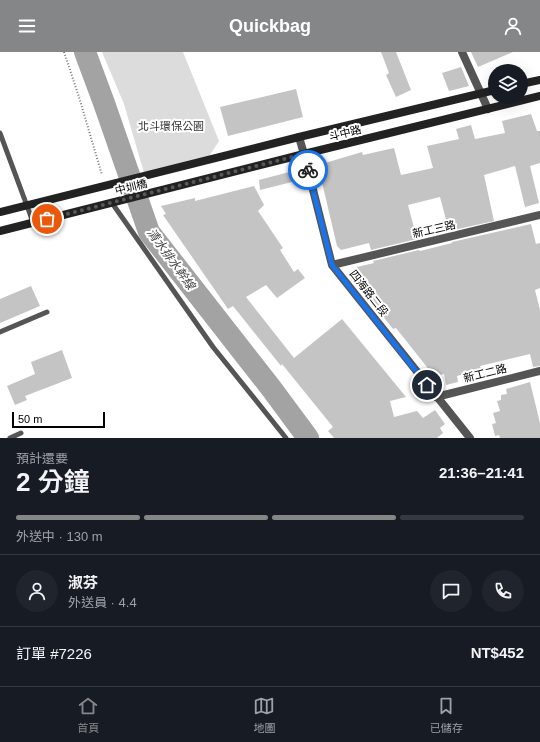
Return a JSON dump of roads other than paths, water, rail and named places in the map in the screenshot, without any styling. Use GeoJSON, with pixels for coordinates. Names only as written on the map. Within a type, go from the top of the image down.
{"type":"FeatureCollection","features":[{"type":"Feature","properties":{"kind":"main road"},"geometry":{"type":"LineString","coordinates":[[528,83],[540,80]]}},
{"type":"Feature","properties":{"kind":"main road","name":"斗中路"},"geometry":{"type":"LineString","coordinates":[[149,175],[299,137],[488,92]]}},
{"type":"Feature","properties":{"kind":"main road","name":"斗中路"},"geometry":{"type":"LineString","coordinates":[[155,192],[540,96]]}},
{"type":"Feature","properties":{"kind":"main road","name":"中圳橋"},"geometry":{"type":"LineString","coordinates":[[28,205],[149,175]]}},
{"type":"Feature","properties":{"kind":"main road","name":"中圳橋"},"geometry":{"type":"LineString","coordinates":[[112,203],[155,192]]}},
{"type":"Feature","properties":{"kind":"main road"},"geometry":{"type":"LineString","coordinates":[[0,231],[112,203]]}},
{"type":"Feature","properties":{"kind":"main road"},"geometry":{"type":"LineString","coordinates":[[0,212],[28,205]]}},
{"type":"Feature","properties":{"kind":"street"},"geometry":{"type":"LineString","coordinates":[[462,52],[488,109]]}},
{"type":"Feature","properties":{"kind":"street","name":"四海路二段"},"geometry":{"type":"LineString","coordinates":[[299,137],[332,265],[470,438]]}},
{"type":"Feature","properties":{"kind":"street","name":"新工三路"},"geometry":{"type":"LineString","coordinates":[[332,265],[540,215]]}},
{"type":"Feature","properties":{"kind":"street","name":"新工二路"},"geometry":{"type":"LineString","coordinates":[[436,397],[540,371]]}},
{"type":"Feature","properties":{"kind":"lane"},"geometry":{"type":"LineString","coordinates":[[0,133],[34,222]]}},
{"type":"Feature","properties":{"kind":"lane"},"geometry":{"type":"LineString","coordinates":[[112,203],[213,347],[286,438]]}},
{"type":"Feature","properties":{"kind":"lane"},"geometry":{"type":"LineString","coordinates":[[0,332],[47,312]]}},
{"type":"Feature","properties":{"kind":"lane"},"geometry":{"type":"LineString","coordinates":[[10,438],[21,433]]}},
{"type":"Feature","properties":{"kind":"waterway","name":"清水排水幹線"},"geometry":{"type":"LineString","coordinates":[[85,52],[149,232],[271,388],[308,438]]}},
{"type":"Feature","properties":{"kind":"park label","name":"北斗環保公園"},"geometry":{"type":"Point","coordinates":[171,126]}}]}
